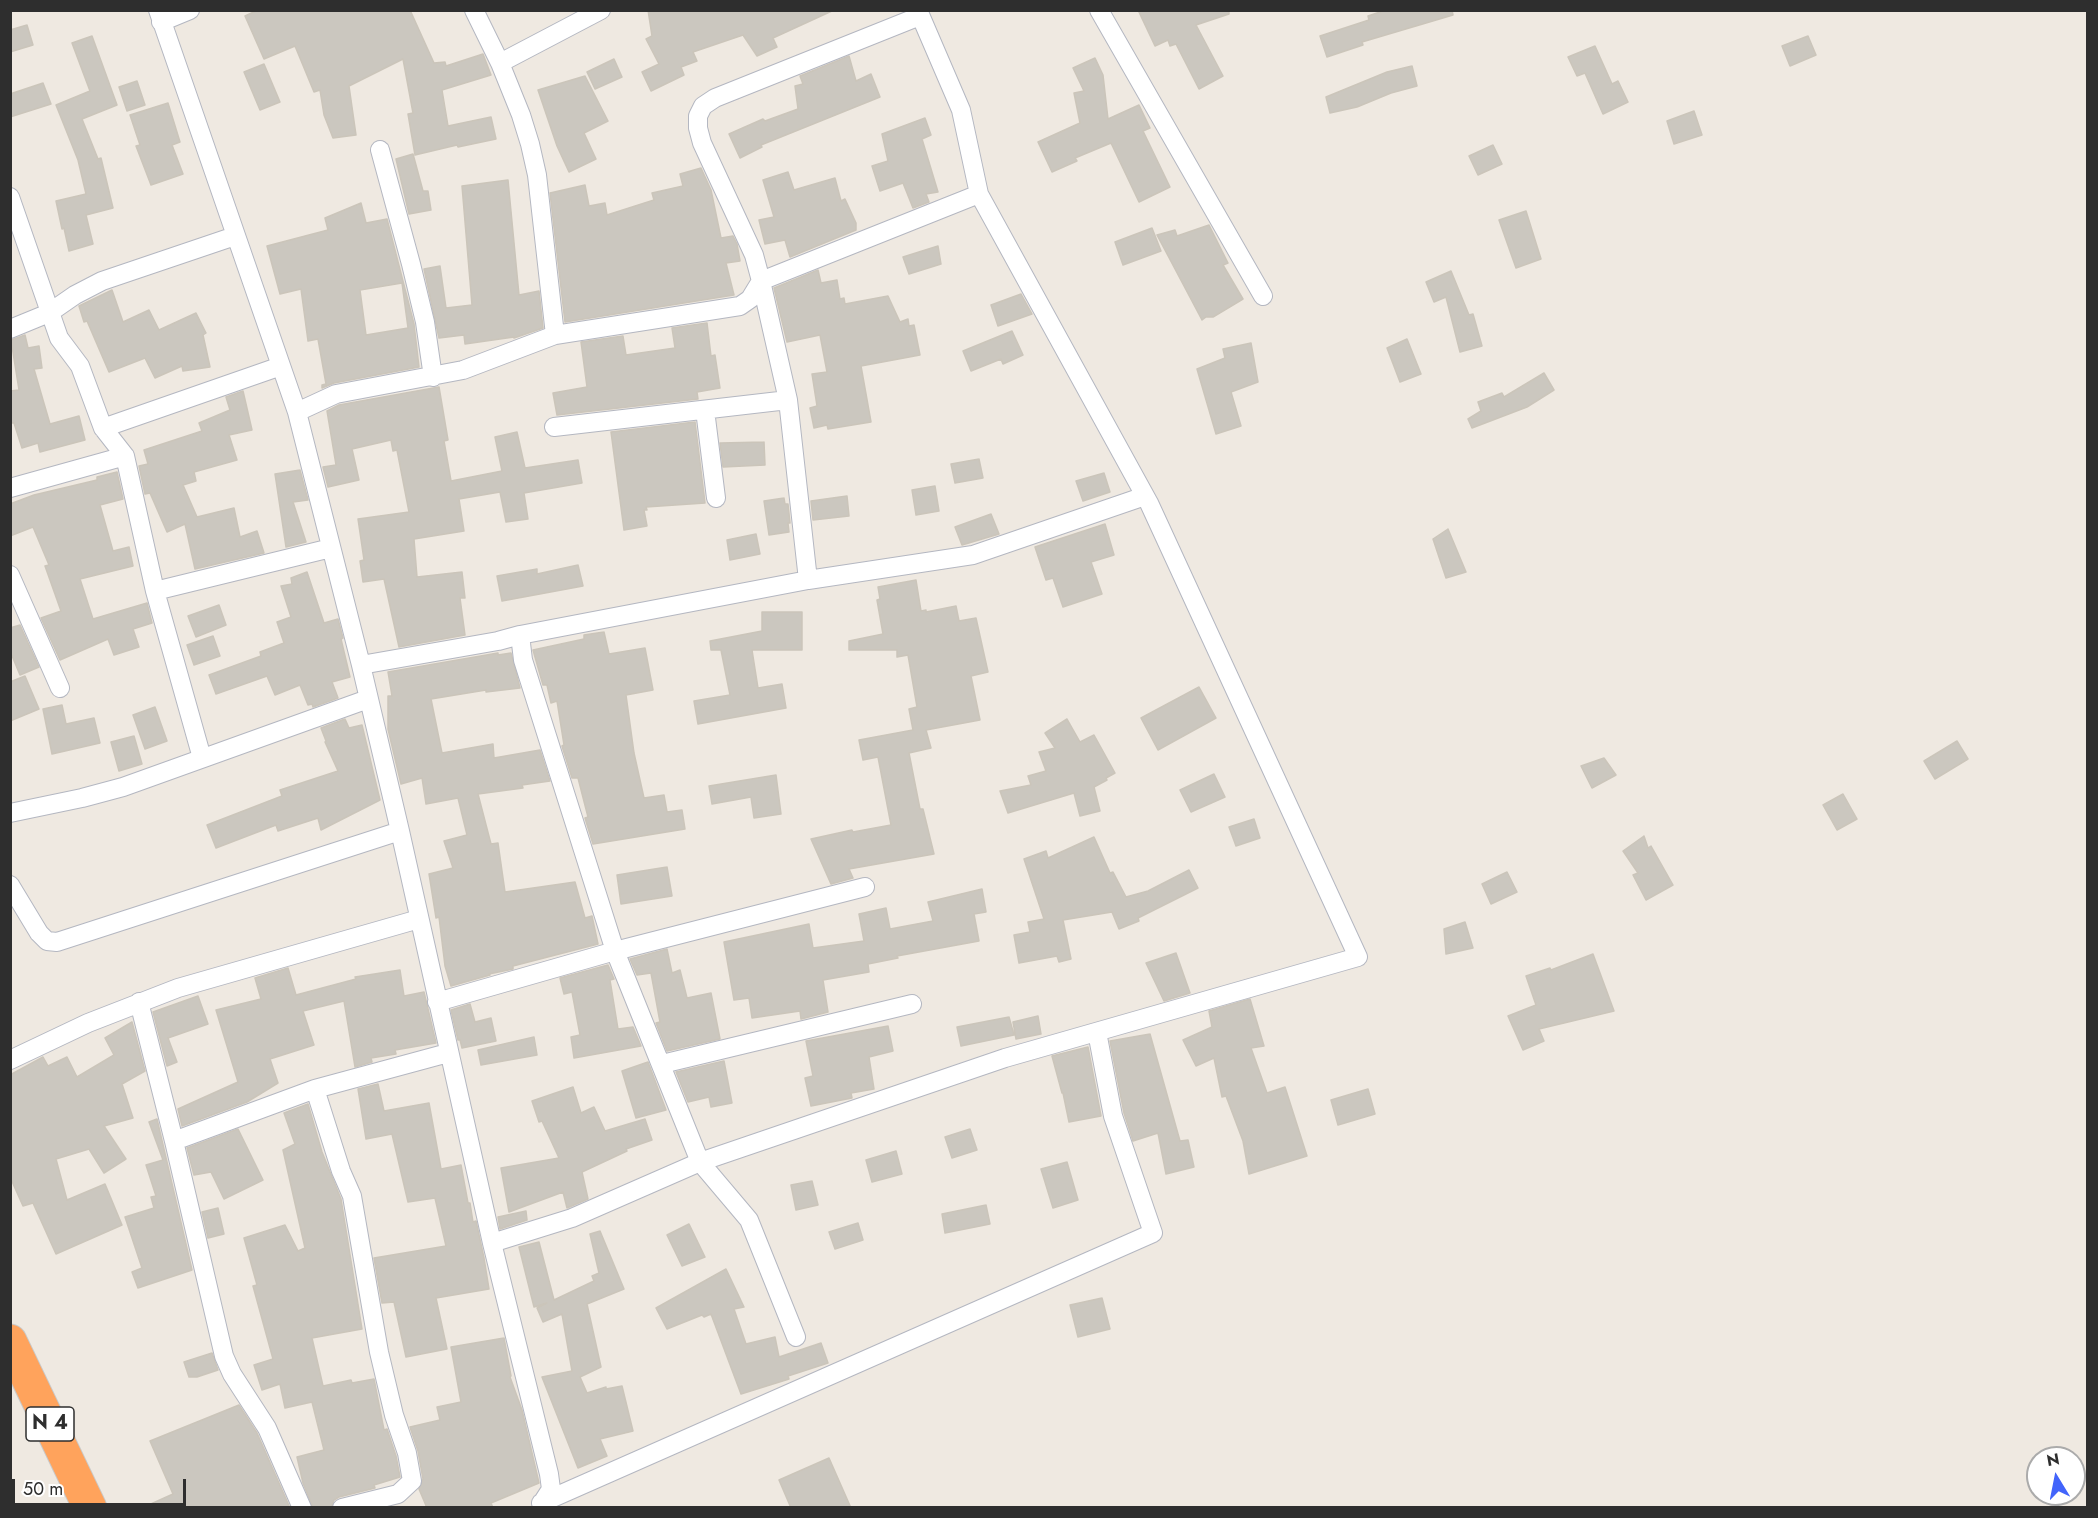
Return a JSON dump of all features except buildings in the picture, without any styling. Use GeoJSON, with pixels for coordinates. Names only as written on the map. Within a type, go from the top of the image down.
{"type":"FeatureCollection","features":[{"type":"Feature","properties":{"kind":"highway","name":"N 4"},"geometry":{"type":"LineString","coordinates":[[10,1341],[90,1508]]}},
{"type":"Feature","properties":{"kind":"street"},"geometry":{"type":"LineString","coordinates":[[190,10],[160,16],[297,412],[361,665],[492,1243],[549,1474],[551,1489],[538,1505]]}},
{"type":"Feature","properties":{"kind":"street"},"geometry":{"type":"LineString","coordinates":[[474,10],[500,63],[521,115],[537,175],[555,335]]}},
{"type":"Feature","properties":{"kind":"street"},"geometry":{"type":"LineString","coordinates":[[500,63],[601,10]]}},
{"type":"Feature","properties":{"kind":"street"},"geometry":{"type":"LineString","coordinates":[[1099,10],[1263,296]]}},
{"type":"Feature","properties":{"kind":"street"},"geometry":{"type":"LineString","coordinates":[[492,1243],[572,1218],[700,1162],[1005,1058],[1358,957],[1145,496],[979,194],[961,110],[919,13],[715,98],[704,106],[698,116],[702,143],[754,255],[761,281],[788,400],[808,580]]}},
{"type":"Feature","properties":{"kind":"street"},"geometry":{"type":"LineString","coordinates":[[380,150],[425,322],[434,377]]}},
{"type":"Feature","properties":{"kind":"street"},"geometry":{"type":"LineString","coordinates":[[297,412],[336,394],[463,370],[555,335],[740,306],[750,299],[761,281],[979,194]]}},
{"type":"Feature","properties":{"kind":"street"},"geometry":{"type":"LineString","coordinates":[[10,197],[59,338],[80,366],[87,380],[103,428],[125,456],[154,591],[202,758]]}},
{"type":"Feature","properties":{"kind":"street"},"geometry":{"type":"LineString","coordinates":[[10,329],[49,313],[102,280],[235,236]]}},
{"type":"Feature","properties":{"kind":"street"},"geometry":{"type":"LineString","coordinates":[[103,428],[281,366]]}},
{"type":"Feature","properties":{"kind":"street"},"geometry":{"type":"LineString","coordinates":[[554,427],[788,400]]}},
{"type":"Feature","properties":{"kind":"street"},"geometry":{"type":"LineString","coordinates":[[705,410],[716,498]]}},
{"type":"Feature","properties":{"kind":"street"},"geometry":{"type":"LineString","coordinates":[[10,489],[125,456]]}},
{"type":"Feature","properties":{"kind":"street"},"geometry":{"type":"LineString","coordinates":[[361,665],[498,641],[808,580],[973,555],[1145,496]]}},
{"type":"Feature","properties":{"kind":"street"},"geometry":{"type":"LineString","coordinates":[[154,591],[331,548]]}},
{"type":"Feature","properties":{"kind":"street"},"geometry":{"type":"LineString","coordinates":[[10,575],[60,688]]}},
{"type":"Feature","properties":{"kind":"street"},"geometry":{"type":"LineString","coordinates":[[520,635],[523,660],[615,951],[700,1162],[749,1220],[796,1337]]}},
{"type":"Feature","properties":{"kind":"street"},"geometry":{"type":"LineString","coordinates":[[10,813],[103,793],[368,699]]}},
{"type":"Feature","properties":{"kind":"street"},"geometry":{"type":"LineString","coordinates":[[10,885],[39,933],[46,941],[57,942],[400,831]]}},
{"type":"Feature","properties":{"kind":"street"},"geometry":{"type":"LineString","coordinates":[[437,1002],[615,951],[865,887]]}},
{"type":"Feature","properties":{"kind":"street"},"geometry":{"type":"LineString","coordinates":[[10,1060],[139,1002],[206,979],[419,919]]}},
{"type":"Feature","properties":{"kind":"street"},"geometry":{"type":"LineString","coordinates":[[139,1002],[224,1356],[232,1374],[267,1428],[302,1508]]}},
{"type":"Feature","properties":{"kind":"street"},"geometry":{"type":"LineString","coordinates":[[662,1064],[912,1004]]}},
{"type":"Feature","properties":{"kind":"street"},"geometry":{"type":"LineString","coordinates":[[538,1505],[1153,1233],[1113,1116],[1096,1032]]}},
{"type":"Feature","properties":{"kind":"street"},"geometry":{"type":"LineString","coordinates":[[174,1141],[315,1089],[448,1053]]}},
{"type":"Feature","properties":{"kind":"street"},"geometry":{"type":"LineString","coordinates":[[315,1089],[340,1171],[352,1196],[379,1352],[412,1481],[398,1494],[342,1508]]}}]}
